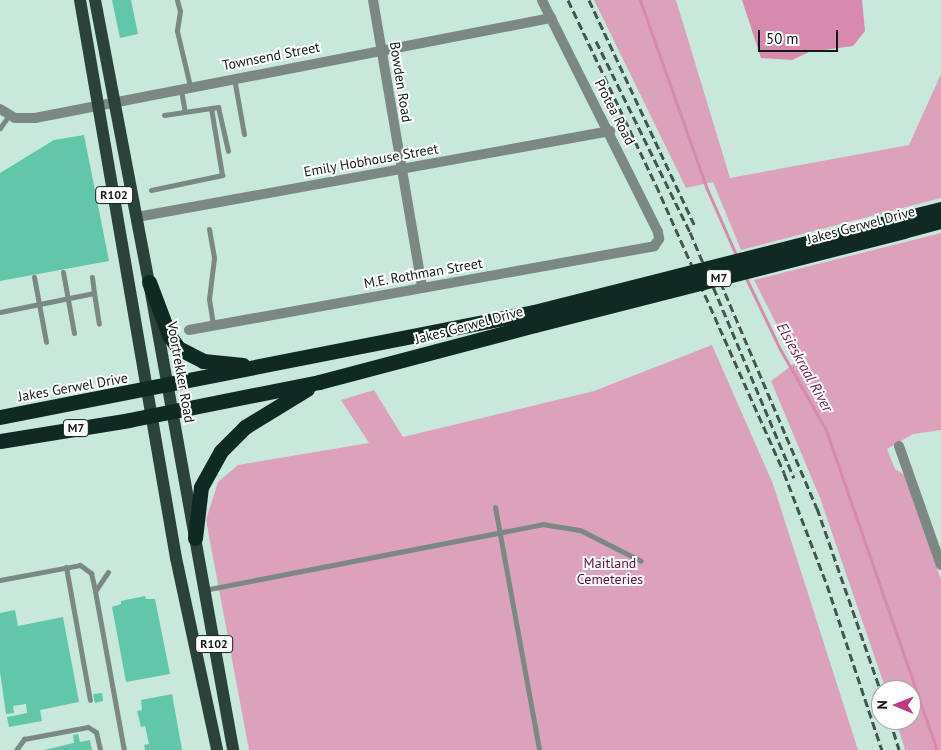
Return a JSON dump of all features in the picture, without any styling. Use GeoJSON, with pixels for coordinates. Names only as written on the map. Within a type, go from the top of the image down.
{"type":"FeatureCollection","features":[{"type":"Feature","properties":{"kind":"highway","name":"Jakes Gerwel Drive"},"geometry":{"type":"LineString","coordinates":[[902,225],[941,208]]}},
{"type":"Feature","properties":{"kind":"highway","name":"Jakes Gerwel Drive"},"geometry":{"type":"LineString","coordinates":[[0,441],[152,415],[319,382],[534,318],[902,225],[941,221]]}},
{"type":"Feature","properties":{"kind":"highway"},"geometry":{"type":"LineString","coordinates":[[149,282],[169,335],[184,353],[211,362],[260,367]]}},
{"type":"Feature","properties":{"kind":"highway","name":"Jakes Gerwel Drive"},"geometry":{"type":"LineString","coordinates":[[0,417],[260,367],[534,318]]}},
{"type":"Feature","properties":{"kind":"highway"},"geometry":{"type":"LineString","coordinates":[[194,538],[201,487],[221,451],[251,423],[319,382]]}},
{"type":"Feature","properties":{"kind":"main road","name":"R102"},"geometry":{"type":"LineString","coordinates":[[80,0],[190,629],[216,750]]}},
{"type":"Feature","properties":{"kind":"main road","name":"Voortrekker Road"},"geometry":{"type":"LineString","coordinates":[[94,0],[115,100],[173,411],[233,750]]}},
{"type":"Feature","properties":{"kind":"street","name":"Bowden Road"},"geometry":{"type":"LineString","coordinates":[[373,0],[400,169],[422,286]]}},
{"type":"Feature","properties":{"kind":"street","name":"Protea Road"},"geometry":{"type":"LineString","coordinates":[[542,0],[610,130],[659,239]]}},
{"type":"Feature","properties":{"kind":"street","name":"Townsend Street"},"geometry":{"type":"LineString","coordinates":[[4,112],[27,120],[115,100],[551,18]]}},
{"type":"Feature","properties":{"kind":"street","name":"Emily Hobhouse Street"},"geometry":{"type":"LineString","coordinates":[[137,217],[610,130]]}},
{"type":"Feature","properties":{"kind":"street","name":"M.E. Rothman Street"},"geometry":{"type":"LineString","coordinates":[[189,330],[422,286],[651,247],[659,239]]}},
{"type":"Feature","properties":{"kind":"street"},"geometry":{"type":"LineString","coordinates":[[899,446],[940,560]]}},
{"type":"Feature","properties":{"kind":"lane"},"geometry":{"type":"LineString","coordinates":[[178,0],[180,11],[177,31],[185,87],[185,112]]}},
{"type":"Feature","properties":{"kind":"lane"},"geometry":{"type":"LineString","coordinates":[[234,77],[244,134]]}},
{"type":"Feature","properties":{"kind":"lane"},"geometry":{"type":"LineString","coordinates":[[151,190],[222,175],[211,108]]}},
{"type":"Feature","properties":{"kind":"lane"},"geometry":{"type":"LineString","coordinates":[[164,115],[211,108],[220,110],[228,151]]}},
{"type":"Feature","properties":{"kind":"lane"},"geometry":{"type":"LineString","coordinates":[[0,128],[4,112]]}},
{"type":"Feature","properties":{"kind":"lane"},"geometry":{"type":"LineString","coordinates":[[209,229],[214,258],[209,299],[213,326]]}},
{"type":"Feature","properties":{"kind":"lane"},"geometry":{"type":"LineString","coordinates":[[63,272],[74,333]]}},
{"type":"Feature","properties":{"kind":"lane"},"geometry":{"type":"LineString","coordinates":[[34,277],[46,342]]}},
{"type":"Feature","properties":{"kind":"lane"},"geometry":{"type":"LineString","coordinates":[[92,277],[100,324]]}},
{"type":"Feature","properties":{"kind":"lane"},"geometry":{"type":"LineString","coordinates":[[0,312],[94,293]]}},
{"type":"Feature","properties":{"kind":"lane"},"geometry":{"type":"LineString","coordinates":[[495,507],[539,750]]}},
{"type":"Feature","properties":{"kind":"lane"},"geometry":{"type":"LineString","coordinates":[[204,590],[500,534],[542,524],[566,526],[600,539],[641,561]]}},
{"type":"Feature","properties":{"kind":"lane"},"geometry":{"type":"LineString","coordinates":[[0,580],[80,565],[87,569],[95,591],[124,750]]}},
{"type":"Feature","properties":{"kind":"lane"},"geometry":{"type":"LineString","coordinates":[[66,567],[90,700]]}},
{"type":"Feature","properties":{"kind":"lane"},"geometry":{"type":"LineString","coordinates":[[95,591],[108,572]]}},
{"type":"Feature","properties":{"kind":"lane"},"geometry":{"type":"LineString","coordinates":[[16,750],[24,739],[88,727],[96,732],[100,750]]}},
{"type":"Feature","properties":{"kind":"green space"},"geometry":{"type":"Polygon","coordinates":[[[594,0],[676,0],[730,178],[909,145],[941,74],[941,198],[741,250],[713,182],[686,188],[594,0]]]}},
{"type":"Feature","properties":{"kind":"green space"},"geometry":{"type":"Polygon","coordinates":[[[941,233],[941,430],[913,434],[887,449],[895,469],[905,475],[941,580],[941,750],[905,750],[899,730],[921,730],[921,680],[883,680],[820,498],[771,381],[800,359],[794,349],[788,347],[754,280],[941,233]]]}},
{"type":"Feature","properties":{"kind":"green space","name":"Maitland Cemeteries"},"geometry":{"type":"Polygon","coordinates":[[[712,345],[773,484],[858,750],[249,750],[206,520],[218,482],[238,465],[369,443],[341,400],[374,390],[403,437],[594,391],[712,345]]]}},
{"type":"Feature","properties":{"kind":"shaded area"},"geometry":{"type":"Polygon","coordinates":[[[742,0],[862,0],[865,31],[853,46],[809,52],[792,60],[761,58],[742,0]]]}},
{"type":"Feature","properties":{"kind":"building"},"geometry":{"type":"Polygon","coordinates":[[[112,0],[131,0],[138,34],[120,38],[112,0]]]}},
{"type":"Feature","properties":{"kind":"building"},"geometry":{"type":"Polygon","coordinates":[[[84,135],[109,261],[0,281],[0,173],[54,140],[84,135]]]}},
{"type":"Feature","properties":{"kind":"building"},"geometry":{"type":"Polygon","coordinates":[[[145,596],[146,599],[155,599],[170,674],[126,682],[112,607],[121,604],[121,601],[145,596]]]}},
{"type":"Feature","properties":{"kind":"building"},"geometry":{"type":"Polygon","coordinates":[[[15,610],[18,626],[63,617],[79,702],[40,710],[42,721],[9,727],[7,717],[27,713],[26,704],[13,706],[14,713],[6,714],[0,672],[0,613],[15,610]]]}},
{"type":"Feature","properties":{"kind":"building"},"geometry":{"type":"Polygon","coordinates":[[[102,693],[103,701],[95,703],[93,694],[102,693]]]}},
{"type":"Feature","properties":{"kind":"building"},"geometry":{"type":"Polygon","coordinates":[[[172,694],[182,750],[145,750],[144,745],[149,744],[145,726],[141,727],[137,711],[142,710],[141,700],[172,694]]]}},
{"type":"Feature","properties":{"kind":"building"},"geometry":{"type":"Polygon","coordinates":[[[78,734],[80,742],[90,740],[92,750],[44,750],[74,743],[73,735],[78,734]]]}},
{"type":"Feature","properties":{"kind":"waterway","name":"Elsieskraal River"},"geometry":{"type":"LineString","coordinates":[[640,0],[707,189],[737,257]]}},
{"type":"Feature","properties":{"kind":"waterway","name":"Elsieskraal River"},"geometry":{"type":"LineString","coordinates":[[745,276],[780,349],[826,430],[937,750]]}},
{"type":"Feature","properties":{"kind":"railway"},"geometry":{"type":"LineString","coordinates":[[568,0],[656,185],[784,473],[827,585],[882,750]]}},
{"type":"Feature","properties":{"kind":"railway"},"geometry":{"type":"LineString","coordinates":[[589,0],[695,226]]}},
{"type":"Feature","properties":{"kind":"railway"},"geometry":{"type":"LineString","coordinates":[[596,41],[690,232],[794,478]]}},
{"type":"Feature","properties":{"kind":"railway"},"geometry":{"type":"LineString","coordinates":[[711,260],[817,508],[877,680]]}},
{"type":"Feature","properties":{"kind":"railway"},"geometry":{"type":"LineString","coordinates":[[893,730],[899,750]]}}]}
